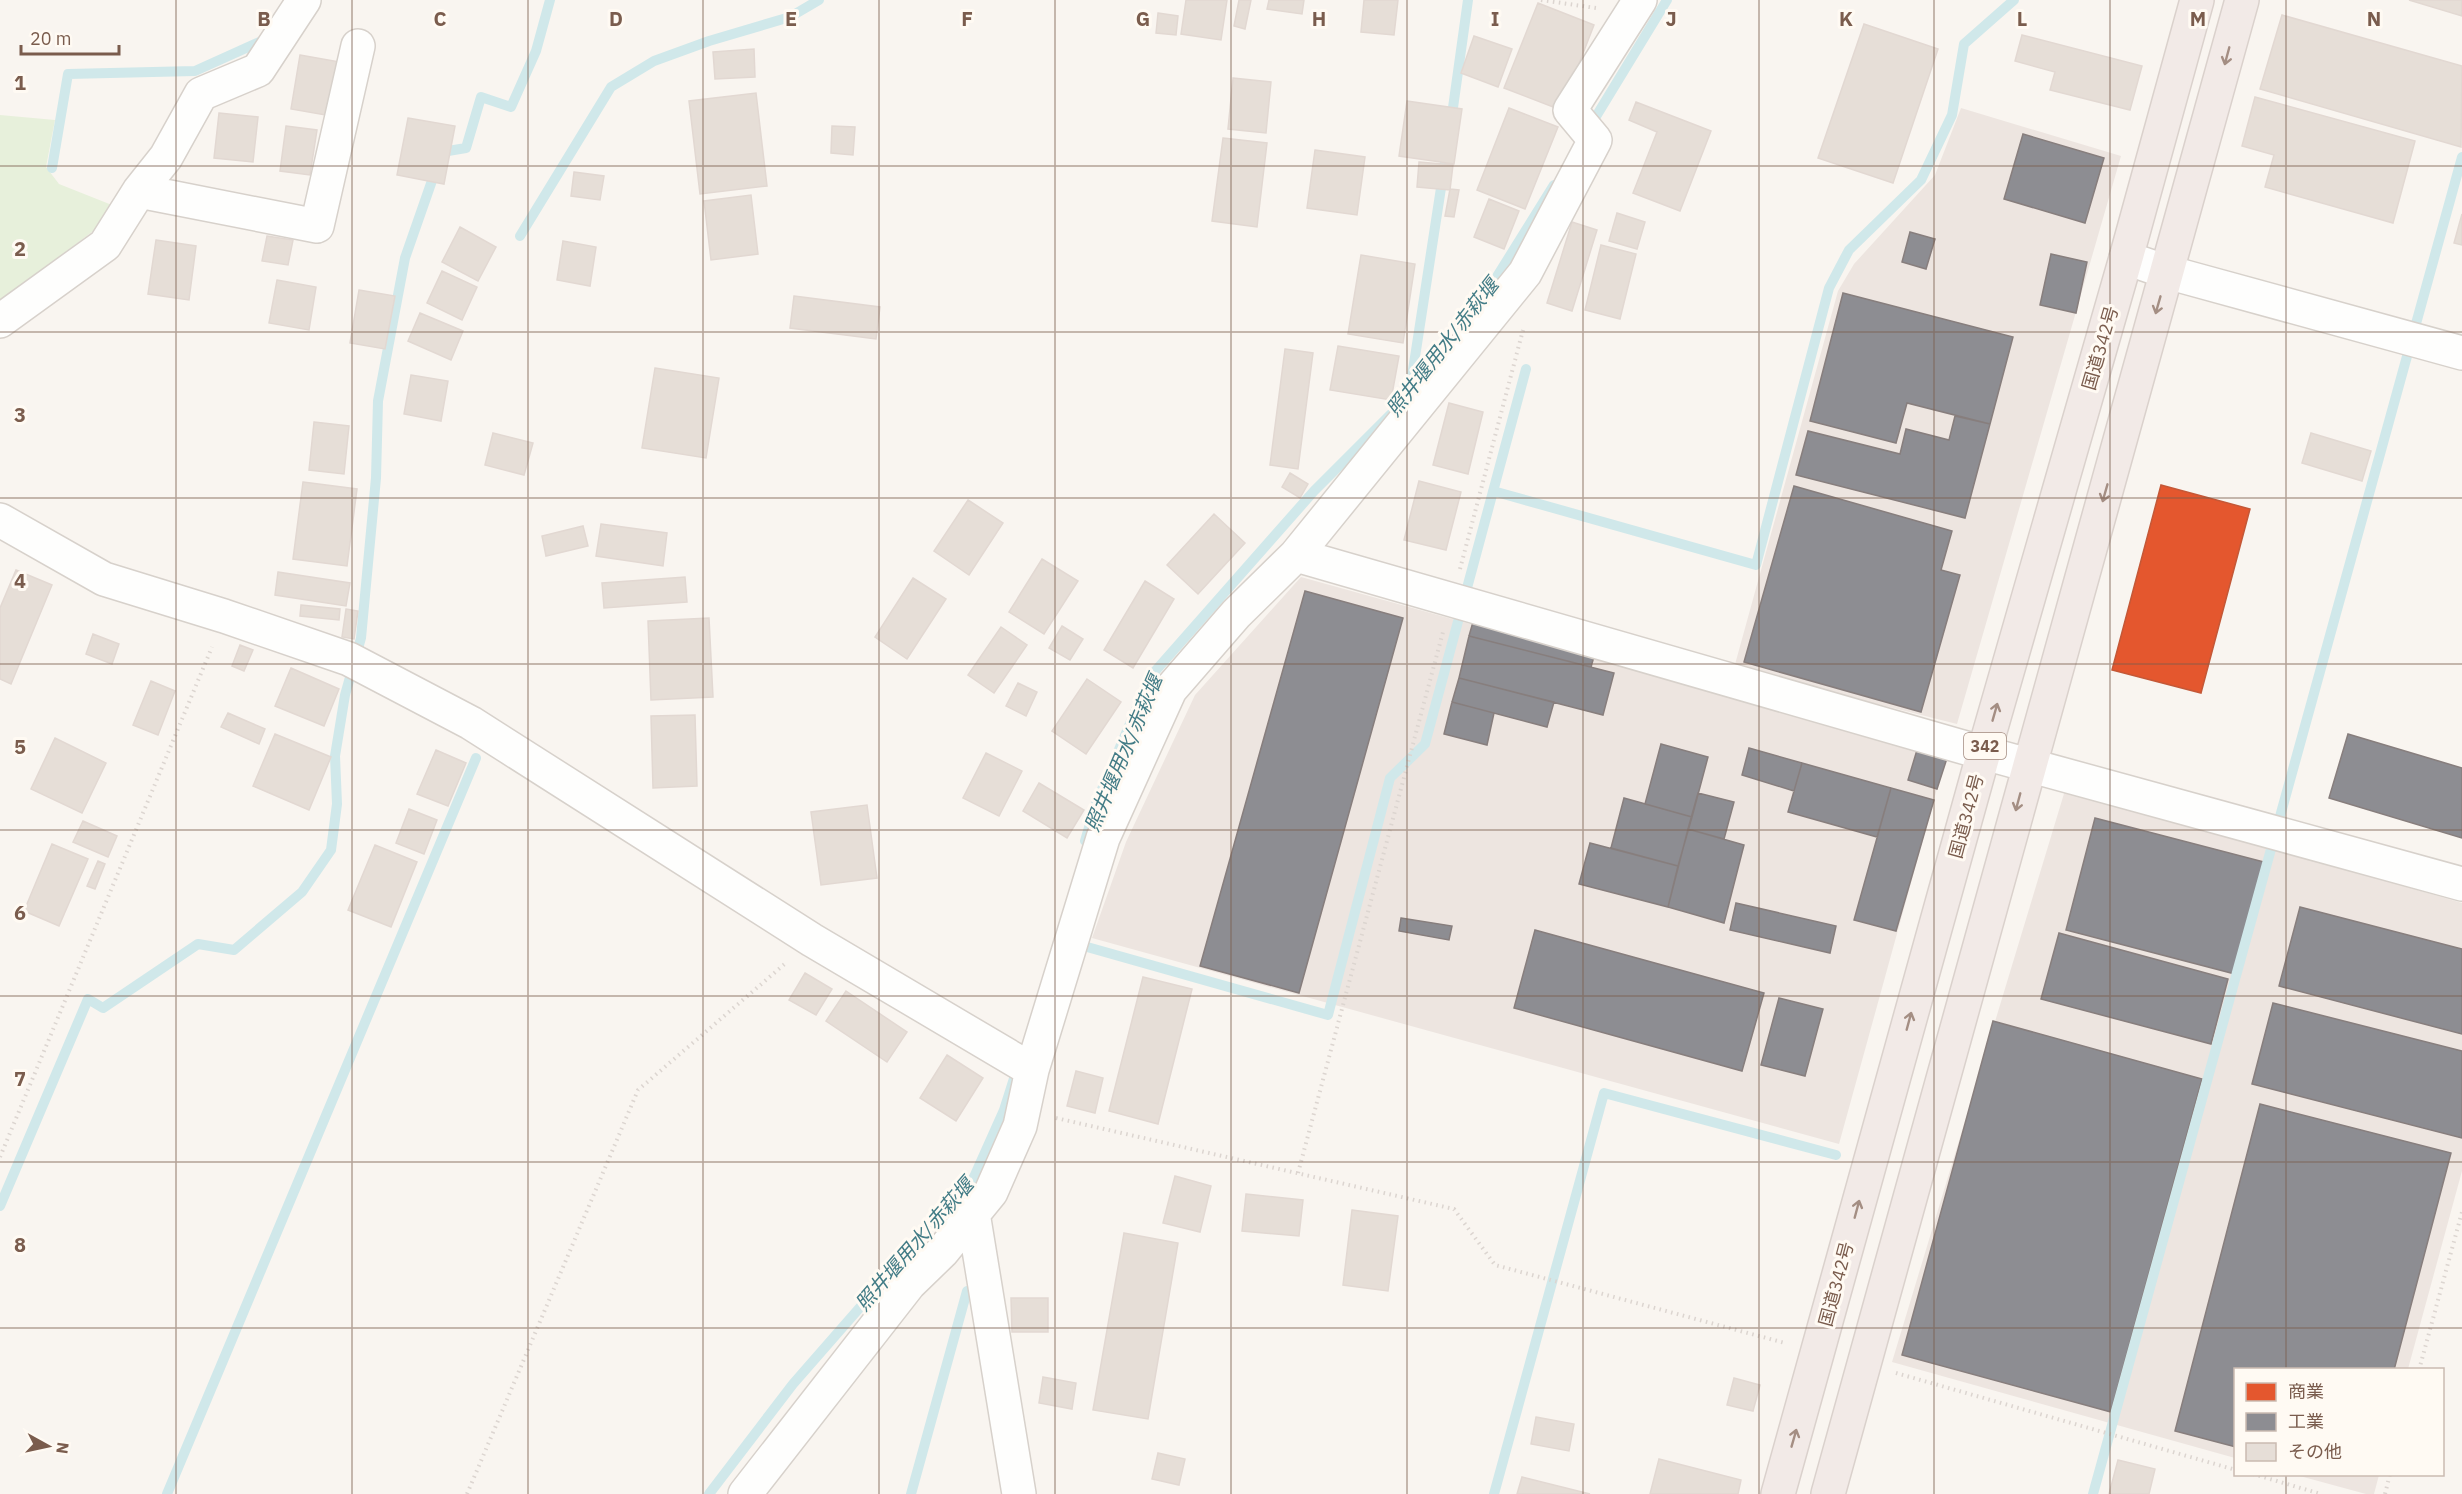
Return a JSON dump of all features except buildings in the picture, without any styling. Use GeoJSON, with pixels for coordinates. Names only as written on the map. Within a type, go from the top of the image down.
{"type":"FeatureCollection","features":[{"type":"Feature","properties":{"kind":"highway","name":"国道342号"},"geometry":{"type":"LineString","coordinates":[[1778,1494],[2197,0]]}},
{"type":"Feature","properties":{"kind":"highway","name":"342"},"geometry":{"type":"LineString","coordinates":[[1828,1494],[2242,0]]}},
{"type":"Feature","properties":{"kind":"street"},"geometry":{"type":"LineString","coordinates":[[0,321],[105,245],[139,191],[166,157],[201,94],[258,70],[304,0]]}},
{"type":"Feature","properties":{"kind":"street"},"geometry":{"type":"LineString","coordinates":[[745,1494],[909,1284],[942,1252],[991,1192],[1020,1126],[1032,1070],[1103,838],[1170,690],[1236,614],[1296,555],[1525,273],[1595,140],[1570,110],[1636,7]]}},
{"type":"Feature","properties":{"kind":"street"},"geometry":{"type":"LineString","coordinates":[[139,191],[317,226],[358,46]]}},
{"type":"Feature","properties":{"kind":"street"},"geometry":{"type":"LineString","coordinates":[[2126,258],[2167,272],[2462,353]]}},
{"type":"Feature","properties":{"kind":"street"},"geometry":{"type":"LineString","coordinates":[[0,520],[104,579],[224,616],[349,659],[471,723],[812,940],[1032,1070]]}},
{"type":"Feature","properties":{"kind":"street"},"geometry":{"type":"LineString","coordinates":[[1296,555],[1984,753],[2462,884]]}},
{"type":"Feature","properties":{"kind":"street"},"geometry":{"type":"LineString","coordinates":[[974,1213],[1019,1494]]}},
{"type":"Feature","properties":{"kind":"path"},"geometry":{"type":"LineString","coordinates":[[1541,0],[1636,7]]}},
{"type":"Feature","properties":{"kind":"path"},"geometry":{"type":"LineString","coordinates":[[1298,1173],[1525,321],[1525,273]]}},
{"type":"Feature","properties":{"kind":"path"},"geometry":{"type":"LineString","coordinates":[[0,1157],[224,616]]}},
{"type":"Feature","properties":{"kind":"path"},"geometry":{"type":"LineString","coordinates":[[467,1494],[638,1090],[812,940]]}},
{"type":"Feature","properties":{"kind":"path"},"geometry":{"type":"LineString","coordinates":[[1023,1110],[1455,1209],[1495,1265],[1818,1352]]}},
{"type":"Feature","properties":{"kind":"path"},"geometry":{"type":"LineString","coordinates":[[2420,1368],[2462,1212]]}},
{"type":"Feature","properties":{"kind":"path"},"geometry":{"type":"LineString","coordinates":[[1864,1364],[2234,1470]]}},
{"type":"Feature","properties":{"kind":"path"},"geometry":{"type":"LineString","coordinates":[[2260,1476],[2322,1494]]}},
{"type":"Feature","properties":{"kind":"path"},"geometry":{"type":"LineString","coordinates":[[2385,1494],[2390,1476]]}},
{"type":"Feature","properties":{"kind":"shaded area"},"geometry":{"type":"Polygon","coordinates":[[[1961,108],[2121,156],[1957,724],[1734,668],[1838,291],[1854,264],[1935,175],[1961,108]]]}},
{"type":"Feature","properties":{"kind":"shaded area"},"geometry":{"type":"Polygon","coordinates":[[[1301,577],[1946,756],[1839,1144],[1092,938],[1126,842],[1195,695],[1301,577]]]}},
{"type":"Feature","properties":{"kind":"shaded area"},"geometry":{"type":"Polygon","coordinates":[[[2066,787],[2462,903],[2462,1171],[2408,1368],[2234,1368],[2234,1458],[1892,1362],[2066,787]]]}},
{"type":"Feature","properties":{"kind":"shaded area"},"geometry":{"type":"Polygon","coordinates":[[[2300,1476],[2378,1476],[2374,1494],[2366,1494],[2300,1476]]]}},
{"type":"Feature","properties":{"kind":"green space"},"geometry":{"type":"Polygon","coordinates":[[[0,115],[55,120],[46,167],[59,184],[122,209],[0,302],[0,115]]]}},
{"type":"Feature","properties":{"kind":"waterway"},"geometry":{"type":"LineString","coordinates":[[0,1206],[88,999],[103,1008],[198,944],[234,950],[302,892],[331,850],[337,804],[335,756],[345,695],[361,638],[376,478],[378,401],[405,258],[442,152],[466,148],[481,97],[511,107],[536,51],[550,0]]}},
{"type":"Feature","properties":{"kind":"waterway"},"geometry":{"type":"LineString","coordinates":[[520,236],[611,87],[654,61],[709,41],[790,17],[819,0]]}},
{"type":"Feature","properties":{"kind":"waterway"},"geometry":{"type":"LineString","coordinates":[[1451,122],[1468,0]]}},
{"type":"Feature","properties":{"kind":"waterway","name":"照井堰用水/赤萩堰"},"geometry":{"type":"LineString","coordinates":[[1589,128],[1667,0]]}},
{"type":"Feature","properties":{"kind":"waterway"},"geometry":{"type":"LineString","coordinates":[[1493,491],[1756,565],[1829,288],[1849,250],[1921,180],[1952,115],[1964,44],[2014,0]]}},
{"type":"Feature","properties":{"kind":"waterway"},"geometry":{"type":"LineString","coordinates":[[52,168],[68,74],[195,71],[266,39]]}},
{"type":"Feature","properties":{"kind":"waterway"},"geometry":{"type":"LineString","coordinates":[[1409,396],[1447,149]]}},
{"type":"Feature","properties":{"kind":"waterway"},"geometry":{"type":"LineString","coordinates":[[2093,1494],[2462,157]]}},
{"type":"Feature","properties":{"kind":"waterway","name":"照井堰用水/赤萩堰"},"geometry":{"type":"LineString","coordinates":[[1463,325],[1493,283],[1554,185]]}},
{"type":"Feature","properties":{"kind":"waterway"},"geometry":{"type":"LineString","coordinates":[[1073,943],[1328,1015],[1390,778],[1425,744],[1526,369]]}},
{"type":"Feature","properties":{"kind":"waterway","name":"照井堰用水/赤萩堰"},"geometry":{"type":"LineString","coordinates":[[1085,841],[1097,801],[1150,677],[1314,491],[1391,414]]}},
{"type":"Feature","properties":{"kind":"waterway"},"geometry":{"type":"LineString","coordinates":[[167,1494],[476,758]]}},
{"type":"Feature","properties":{"kind":"waterway","name":"照井堰用水/赤萩堰"},"geometry":{"type":"LineString","coordinates":[[709,1494],[793,1384],[974,1177],[1004,1110],[1017,1069]]}},
{"type":"Feature","properties":{"kind":"waterway"},"geometry":{"type":"LineString","coordinates":[[1494,1494],[1604,1093],[1836,1155]]}},
{"type":"Feature","properties":{"kind":"waterway"},"geometry":{"type":"LineString","coordinates":[[911,1494],[967,1291]]}}]}
